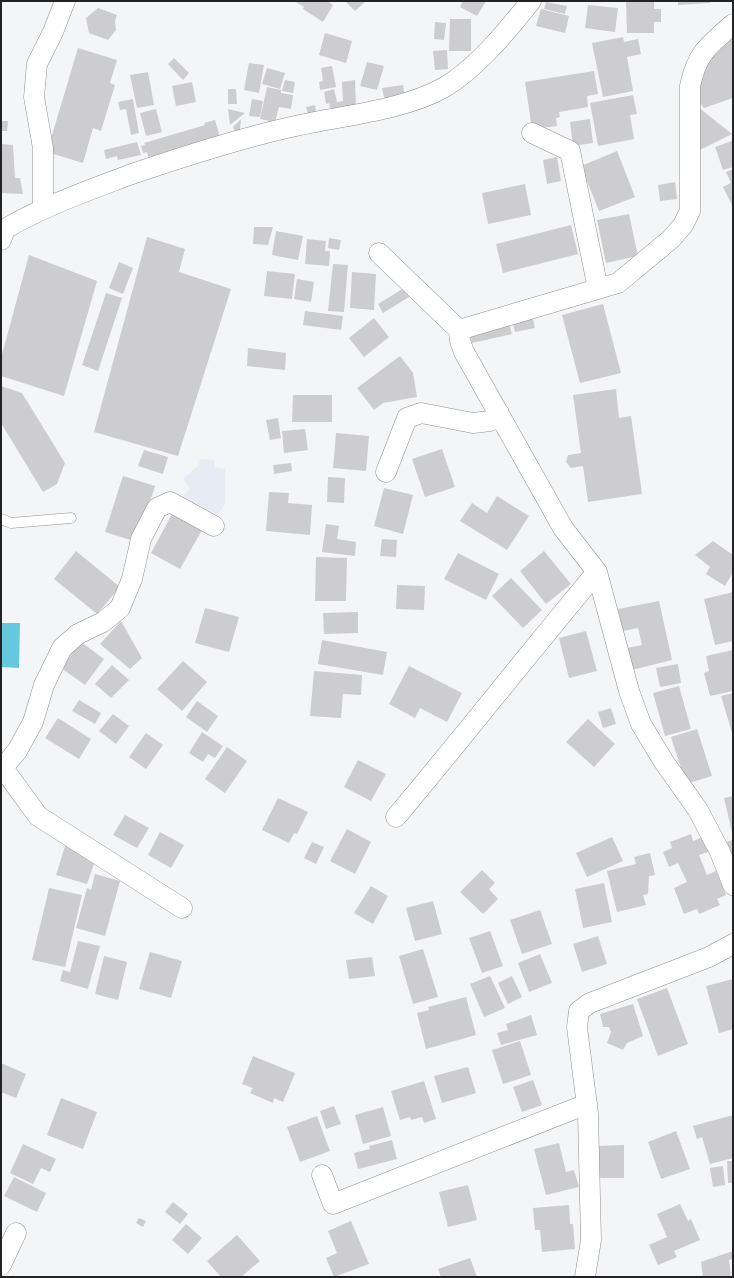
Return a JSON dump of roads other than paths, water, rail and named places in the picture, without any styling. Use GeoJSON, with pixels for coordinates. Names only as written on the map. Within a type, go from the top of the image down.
{"type":"FeatureCollection","features":[{"type":"Feature","properties":{"kind":"street"},"geometry":{"type":"LineString","coordinates":[[43,208],[43,148],[34,97],[36,64],[53,32],[65,1]]}},
{"type":"Feature","properties":{"kind":"street"},"geometry":{"type":"LineString","coordinates":[[1,240],[8,224],[43,208],[165,163],[272,131],[424,98],[444,87],[491,48],[531,1]]}},
{"type":"Feature","properties":{"kind":"street"},"geometry":{"type":"LineString","coordinates":[[459,330],[618,283],[671,239],[683,225],[690,211],[690,86],[694,67],[702,52],[733,24]]}},
{"type":"Feature","properties":{"kind":"street"},"geometry":{"type":"LineString","coordinates":[[532,133],[570,151],[598,289]]}},
{"type":"Feature","properties":{"kind":"street"},"geometry":{"type":"LineString","coordinates":[[379,253],[459,330],[460,341],[464,352],[563,528],[597,572],[629,691],[641,724],[664,762],[698,810],[720,852],[733,885]]}},
{"type":"Feature","properties":{"kind":"street"},"geometry":{"type":"LineString","coordinates":[[386,472],[407,418],[421,413],[473,423],[490,421],[499,413]]}},
{"type":"Feature","properties":{"kind":"street"},"geometry":{"type":"LineString","coordinates":[[182,908],[38,816],[2,769],[17,751],[33,722],[44,685],[62,648],[78,634],[103,622],[120,608],[132,579],[141,539],[157,508],[170,502],[214,526]]}},
{"type":"Feature","properties":{"kind":"street"},"geometry":{"type":"LineString","coordinates":[[396,817],[469,730],[531,651],[597,572]]}},
{"type":"Feature","properties":{"kind":"street"},"geometry":{"type":"LineString","coordinates":[[585,1277],[591,1240],[587,1104],[577,1027],[579,1011],[590,1003],[710,957],[733,944]]}},
{"type":"Feature","properties":{"kind":"street"},"geometry":{"type":"LineString","coordinates":[[322,1175],[333,1204],[587,1104]]}},
{"type":"Feature","properties":{"kind":"street"},"geometry":{"type":"LineString","coordinates":[[1,1265],[16,1233]]}},
{"type":"Feature","properties":{"kind":"lane"},"geometry":{"type":"LineString","coordinates":[[1,519],[11,523],[71,518]]}},
{"type":"Feature","properties":{"kind":"water"},"geometry":{"type":"Polygon","coordinates":[[[1,623],[20,623],[19,668],[1,667],[1,623]]]}}]}
